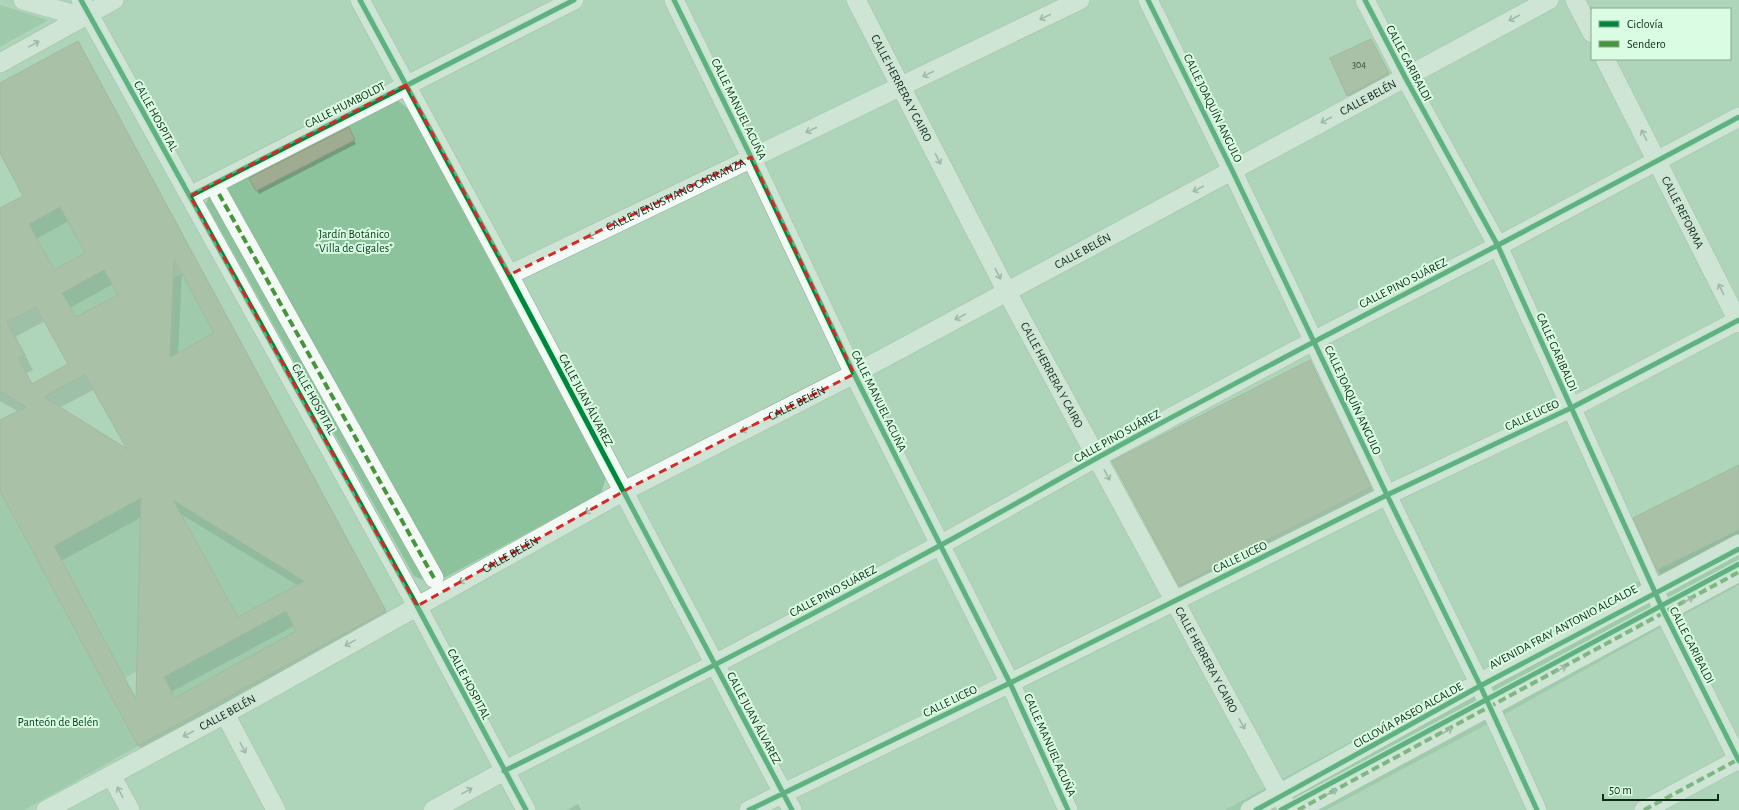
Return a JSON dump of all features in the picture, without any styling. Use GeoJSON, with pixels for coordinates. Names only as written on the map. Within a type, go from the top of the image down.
{"type":"FeatureCollection","features":[{"type":"Feature","properties":{"kind":"street"},"geometry":{"type":"LineString","coordinates":[[23,0],[84,10]]}},
{"type":"Feature","properties":{"kind":"street"},"geometry":{"type":"LineString","coordinates":[[0,63],[84,10],[114,0]]}},
{"type":"Feature","properties":{"kind":"street","name":"CALLE JUAN ÁLVAREZ"},"geometry":{"type":"LineString","coordinates":[[360,0],[509,275],[792,810]]}},
{"type":"Feature","properties":{"kind":"street","name":"CALLE HUMBOLDT"},"geometry":{"type":"LineString","coordinates":[[190,196],[574,0]]}},
{"type":"Feature","properties":{"kind":"street","name":"CALLE MANUEL ACUÑA"},"geometry":{"type":"LineString","coordinates":[[674,0],[752,157],[854,374],[1010,683],[1068,810]]}},
{"type":"Feature","properties":{"kind":"street","name":"CALLE HERRERA Y CAIRO"},"geometry":{"type":"LineString","coordinates":[[856,0],[1007,292],[1285,802]]}},
{"type":"Feature","properties":{"kind":"street","name":"CALLE VENUSTIANO CARRANZA"},"geometry":{"type":"LineString","coordinates":[[509,275],[1080,0]]}},
{"type":"Feature","properties":{"kind":"street","name":"CALLE JOAQUÍN ANGULO"},"geometry":{"type":"LineString","coordinates":[[1148,0],[1232,170],[1386,495],[1479,683],[1537,810]]}},
{"type":"Feature","properties":{"kind":"street","name":"CALLE GARIBALDI"},"geometry":{"type":"LineString","coordinates":[[1365,0],[1405,77],[1498,246],[1664,612],[1739,760]]}},
{"type":"Feature","properties":{"kind":"street","name":"CALLE BELÉN"},"geometry":{"type":"LineString","coordinates":[[46,810],[225,714],[624,491],[854,374],[1549,0]]}},
{"type":"Feature","properties":{"kind":"street"},"geometry":{"type":"LineString","coordinates":[[1575,0],[1591,31]]}},
{"type":"Feature","properties":{"kind":"street","name":"CALLE HOSPITAL"},"geometry":{"type":"LineString","coordinates":[[84,10],[190,196],[417,606],[526,810]]}},
{"type":"Feature","properties":{"kind":"street","name":"CALLE REFORMA"},"geometry":{"type":"LineString","coordinates":[[1606,60],[1738,321]]}},
{"type":"Feature","properties":{"kind":"street","name":"CALLE PINO SUÁREZ"},"geometry":{"type":"LineString","coordinates":[[432,810],[504,771],[715,664],[940,545],[1097,457],[1313,341],[1498,246],[1739,117]]}},
{"type":"Feature","properties":{"kind":"street"},"geometry":{"type":"LineString","coordinates":[[219,194],[434,578]]}},
{"type":"Feature","properties":{"kind":"street","name":"CALLE LICEO"},"geometry":{"type":"LineString","coordinates":[[749,810],[1010,683],[1386,495],[1571,408],[1738,321]]}},
{"type":"Feature","properties":{"kind":"street","name":"AVENIDA FRAY ANTONIO ALCALDE"},"geometry":{"type":"LineString","coordinates":[[1250,810],[1285,802],[1479,683],[1739,544]]}},
{"type":"Feature","properties":{"kind":"street"},"geometry":{"type":"LineString","coordinates":[[1298,810],[1490,708],[1739,572]]}},
{"type":"Feature","properties":{"kind":"street"},"geometry":{"type":"LineString","coordinates":[[225,714],[276,810]]}},
{"type":"Feature","properties":{"kind":"street"},"geometry":{"type":"LineString","coordinates":[[1644,810],[1739,760]]}},
{"type":"Feature","properties":{"kind":"street"},"geometry":{"type":"LineString","coordinates":[[111,775],[130,810]]}},
{"type":"Feature","properties":{"kind":"highlighted area"},"geometry":{"type":"Polygon","coordinates":[[[406,85],[509,275],[751,157],[854,374],[635,485],[417,606],[190,196],[406,85]]]}},
{"type":"Feature","properties":{"kind":"green space"},"geometry":{"type":"Polygon","coordinates":[[[0,5],[48,20],[0,47],[0,5]]]}},
{"type":"Feature","properties":{"kind":"green space","name":"Jardín Botánico “Villa de Cigales”"},"geometry":{"type":"Polygon","coordinates":[[[395,98],[408,109],[606,477],[601,493],[433,584],[414,576],[206,204],[212,189],[395,98]]]}},
{"type":"Feature","properties":{"kind":"green space"},"geometry":{"type":"Polygon","coordinates":[[[60,207],[85,253],[54,270],[29,224],[60,207]]]}},
{"type":"Feature","properties":{"kind":"green space"},"geometry":{"type":"Polygon","coordinates":[[[104,270],[118,295],[76,317],[62,293],[104,270]]]}},
{"type":"Feature","properties":{"kind":"green space"},"geometry":{"type":"Polygon","coordinates":[[[182,274],[214,333],[170,357],[173,278],[182,274]]]}},
{"type":"Feature","properties":{"kind":"green space","name":"Panteón de Belén"},"geometry":{"type":"Polygon","coordinates":[[[0,491],[138,746],[24,810],[0,810],[0,491]]]}},
{"type":"Feature","properties":{"kind":"green space"},"geometry":{"type":"Polygon","coordinates":[[[141,498],[137,671],[125,678],[54,546],[141,498]]]}},
{"type":"Feature","properties":{"kind":"green space"},"geometry":{"type":"Polygon","coordinates":[[[173,500],[304,581],[238,617],[173,500]]]}},
{"type":"Feature","properties":{"kind":"green space"},"geometry":{"type":"Polygon","coordinates":[[[1739,530],[1739,585],[1482,727],[1326,810],[1225,810],[1471,677],[1656,571],[1739,530]]]}},
{"type":"Feature","properties":{"kind":"green space"},"geometry":{"type":"Polygon","coordinates":[[[320,592],[331,612],[175,698],[164,677],[320,592]]]}},
{"type":"Feature","properties":{"kind":"building"},"geometry":{"type":"Polygon","coordinates":[[[1371,39],[1389,73],[1347,96],[1330,58],[1371,39]]]}},
{"type":"Feature","properties":{"kind":"building"},"geometry":{"type":"Polygon","coordinates":[[[78,41],[386,611],[138,746],[0,491],[0,420],[26,407],[0,391],[0,208],[23,196],[0,153],[0,83],[78,41]],[[60,207],[29,224],[54,270],[85,253],[60,207]],[[174,259],[170,357],[214,333],[174,259]],[[104,270],[62,293],[76,317],[118,295],[104,270]],[[36,307],[7,322],[25,355],[18,358],[32,384],[68,364],[36,307]],[[85,375],[44,397],[127,449],[85,375]],[[141,498],[54,546],[136,699],[141,498]],[[173,500],[238,617],[304,581],[173,500]],[[286,611],[164,677],[175,698],[296,631],[286,611]]]}},
{"type":"Feature","properties":{"kind":"building"},"geometry":{"type":"Polygon","coordinates":[[[349,127],[355,140],[256,191],[249,178],[349,127]]]}},
{"type":"Feature","properties":{"kind":"building"},"geometry":{"type":"Polygon","coordinates":[[[1310,360],[1371,487],[1179,586],[1112,461],[1310,360]]]}},
{"type":"Feature","properties":{"kind":"building"},"geometry":{"type":"Polygon","coordinates":[[[1739,465],[1739,530],[1657,570],[1633,518],[1739,465]]]}},
{"type":"Feature","properties":{"kind":"marked path"},"geometry":{"type":"LineString","coordinates":[[219,194],[434,578]]}},
{"type":"Feature","properties":{"kind":"marked path"},"geometry":{"type":"LineString","coordinates":[[1298,810],[1739,572]]}},
{"type":"Feature","properties":{"kind":"marked path"},"geometry":{"type":"LineString","coordinates":[[1644,810],[1739,759]]}},
{"type":"Feature","properties":{"kind":"cycle path"},"geometry":{"type":"LineString","coordinates":[[81,0],[417,606],[526,810]]}},
{"type":"Feature","properties":{"kind":"cycle path"},"geometry":{"type":"LineString","coordinates":[[360,0],[509,275],[792,810]]}},
{"type":"Feature","properties":{"kind":"cycle path"},"geometry":{"type":"LineString","coordinates":[[190,196],[574,0]]}},
{"type":"Feature","properties":{"kind":"cycle path"},"geometry":{"type":"LineString","coordinates":[[674,0],[751,157],[854,374],[1010,683],[1068,810]]}},
{"type":"Feature","properties":{"kind":"cycle path"},"geometry":{"type":"LineString","coordinates":[[1148,0],[1232,170],[1387,495],[1479,683],[1537,810]]}},
{"type":"Feature","properties":{"kind":"cycle path"},"geometry":{"type":"LineString","coordinates":[[1365,0],[1405,77],[1498,246],[1664,612],[1739,761]]}},
{"type":"Feature","properties":{"kind":"cycle path"},"geometry":{"type":"LineString","coordinates":[[504,771],[833,603],[967,531],[1150,429],[1739,117]]}},
{"type":"Feature","properties":{"kind":"cycle path"},"geometry":{"type":"LineString","coordinates":[[749,810],[1010,683],[1387,495],[1571,408],[1739,320]]}},
{"type":"Feature","properties":{"kind":"cycle path","name":"CICLOVÍA PASEO ALCALDE"},"geometry":{"type":"LineString","coordinates":[[1256,810],[1480,686],[1739,549]]}},
{"type":"Feature","properties":{"kind":"cycle path"},"geometry":{"type":"LineString","coordinates":[[1281,810],[1739,564]]}}]}
